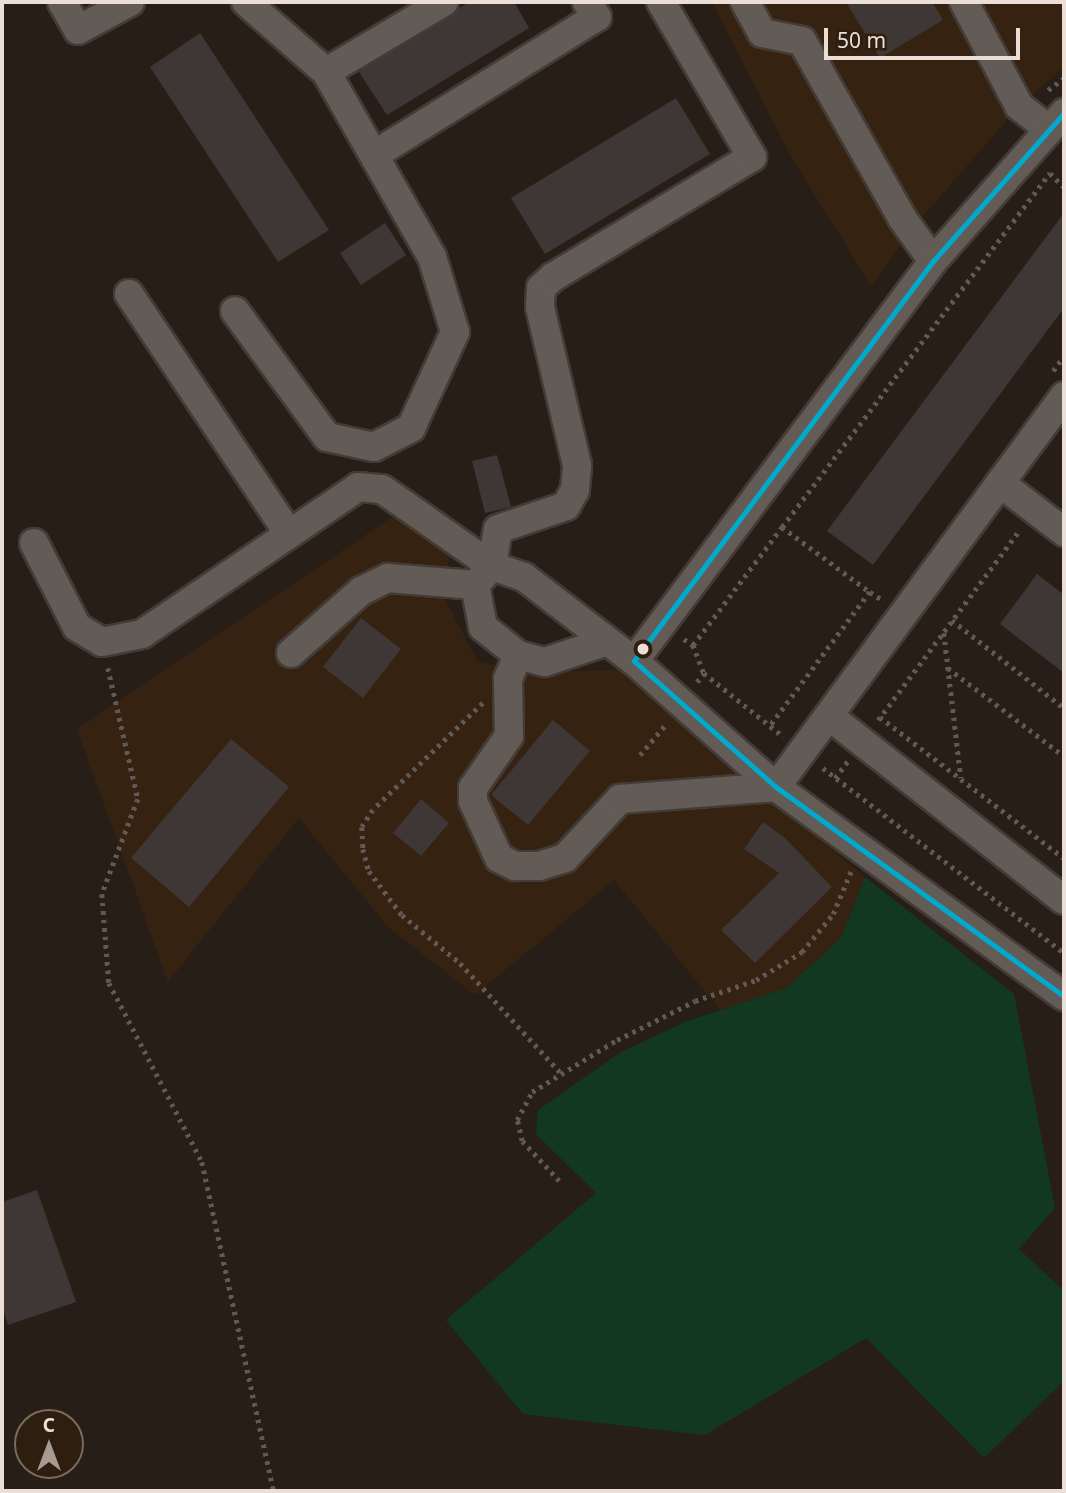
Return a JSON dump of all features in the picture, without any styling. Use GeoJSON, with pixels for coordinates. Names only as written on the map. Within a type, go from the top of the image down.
{"type":"FeatureCollection","features":[{"type":"Feature","properties":{"kind":"street"},"geometry":{"type":"LineString","coordinates":[[62,2],[78,30],[130,2]]}},
{"type":"Feature","properties":{"kind":"street"},"geometry":{"type":"LineString","coordinates":[[235,311],[327,438],[374,447],[411,428],[455,332],[432,257],[326,72],[246,2]]}},
{"type":"Feature","properties":{"kind":"street"},"geometry":{"type":"LineString","coordinates":[[326,72],[444,2]]}},
{"type":"Feature","properties":{"kind":"street"},"geometry":{"type":"LineString","coordinates":[[374,155],[597,17],[587,2]]}},
{"type":"Feature","properties":{"kind":"street"},"geometry":{"type":"LineString","coordinates":[[661,2],[752,157],[552,276],[541,288],[540,307],[577,465],[575,490],[566,506],[498,529],[484,575],[483,627],[513,667],[509,736],[473,788],[472,801],[499,858],[515,866],[538,866],[565,858],[620,799],[776,787],[1064,396]]}},
{"type":"Feature","properties":{"kind":"street"},"geometry":{"type":"LineString","coordinates":[[744,2],[762,33],[802,41],[902,218],[933,261]]}},
{"type":"Feature","properties":{"kind":"street"},"geometry":{"type":"LineString","coordinates":[[634,661],[933,261],[1056,120],[1019,106],[964,2]]}},
{"type":"Feature","properties":{"kind":"street"},"geometry":{"type":"LineString","coordinates":[[129,294],[289,534]]}},
{"type":"Feature","properties":{"kind":"street"},"geometry":{"type":"LineString","coordinates":[[1000,483],[1064,532]]}},
{"type":"Feature","properties":{"kind":"street"},"geometry":{"type":"LineString","coordinates":[[34,543],[76,627],[102,642],[142,634],[358,487],[382,489],[484,575]]}},
{"type":"Feature","properties":{"kind":"street"},"geometry":{"type":"LineString","coordinates":[[291,653],[361,591],[388,578],[484,575],[524,577],[634,661],[681,706],[776,787],[1064,996]]}},
{"type":"Feature","properties":{"kind":"street"},"geometry":{"type":"LineString","coordinates":[[513,667],[545,662],[607,641]]}},
{"type":"Feature","properties":{"kind":"street"},"geometry":{"type":"LineString","coordinates":[[829,716],[1064,900]]}},
{"type":"Feature","properties":{"kind":"path"},"geometry":{"type":"LineString","coordinates":[[693,645],[1050,173],[1064,187]]}},
{"type":"Feature","properties":{"kind":"path"},"geometry":{"type":"LineString","coordinates":[[835,778],[1027,520]]}},
{"type":"Feature","properties":{"kind":"path"},"geometry":{"type":"LineString","coordinates":[[770,726],[870,592],[782,527]]}},
{"type":"Feature","properties":{"kind":"path"},"geometry":{"type":"LineString","coordinates":[[952,620],[1064,708]]}},
{"type":"Feature","properties":{"kind":"path"},"geometry":{"type":"LineString","coordinates":[[943,632],[961,778]]}},
{"type":"Feature","properties":{"kind":"path"},"geometry":{"type":"LineString","coordinates":[[102,642],[138,799],[102,894],[109,983],[202,1162],[274,1491]]}},
{"type":"Feature","properties":{"kind":"path"},"geometry":{"type":"LineString","coordinates":[[513,667],[373,810],[362,827],[363,849],[369,871],[402,915],[460,963],[559,1072]]}},
{"type":"Feature","properties":{"kind":"path"},"geometry":{"type":"LineString","coordinates":[[948,668],[1064,757]]}},
{"type":"Feature","properties":{"kind":"path"},"geometry":{"type":"LineString","coordinates":[[640,755],[681,706],[704,673],[835,778],[1064,953]]}},
{"type":"Feature","properties":{"kind":"path"},"geometry":{"type":"LineString","coordinates":[[880,717],[1064,858]]}},
{"type":"Feature","properties":{"kind":"path"},"geometry":{"type":"LineString","coordinates":[[559,1181],[523,1141],[517,1120],[532,1092],[559,1072],[695,1001],[756,980],[802,952],[833,914],[860,848]]}},
{"type":"Feature","properties":{"kind":"shaded area"},"geometry":{"type":"Polygon","coordinates":[[[712,2],[1064,2],[1064,67],[1019,106],[912,229],[871,286],[789,153],[712,2]]]}},
{"type":"Feature","properties":{"kind":"shaded area"},"geometry":{"type":"Polygon","coordinates":[[[401,511],[449,551],[446,601],[478,662],[535,672],[617,670],[865,877],[841,938],[786,988],[720,1010],[614,880],[475,995],[388,927],[299,818],[168,982],[77,729],[401,511]]]}},
{"type":"Feature","properties":{"kind":"green space"},"geometry":{"type":"Polygon","coordinates":[[[865,877],[1014,994],[1055,1208],[1019,1249],[1064,1291],[1064,1381],[984,1458],[866,1338],[705,1435],[523,1414],[446,1320],[596,1193],[536,1134],[538,1110],[621,1052],[685,1022],[786,988],[841,938],[865,877]]]}},
{"type":"Feature","properties":{"kind":"building"},"geometry":{"type":"Polygon","coordinates":[[[469,2],[514,2],[529,28],[387,115],[359,72],[469,2]]]}},
{"type":"Feature","properties":{"kind":"building"},"geometry":{"type":"Polygon","coordinates":[[[846,2],[932,2],[943,20],[880,58],[846,2]]]}},
{"type":"Feature","properties":{"kind":"building"},"geometry":{"type":"Polygon","coordinates":[[[200,33],[329,230],[278,262],[150,67],[200,33]]]}},
{"type":"Feature","properties":{"kind":"building"},"geometry":{"type":"Polygon","coordinates":[[[676,98],[710,154],[545,254],[511,198],[676,98]]]}},
{"type":"Feature","properties":{"kind":"building"},"geometry":{"type":"Polygon","coordinates":[[[1064,213],[1064,308],[873,565],[827,531],[1064,213]]]}},
{"type":"Feature","properties":{"kind":"building"},"geometry":{"type":"Polygon","coordinates":[[[385,223],[406,255],[361,285],[340,253],[385,223]]]}},
{"type":"Feature","properties":{"kind":"building"},"geometry":{"type":"Polygon","coordinates":[[[497,455],[511,507],[485,513],[472,461],[497,455]]]}},
{"type":"Feature","properties":{"kind":"building"},"geometry":{"type":"Polygon","coordinates":[[[1037,574],[1064,595],[1064,673],[1000,624],[1037,574]]]}},
{"type":"Feature","properties":{"kind":"building"},"geometry":{"type":"Polygon","coordinates":[[[361,618],[401,649],[363,698],[323,667],[361,618]]]}},
{"type":"Feature","properties":{"kind":"building"},"geometry":{"type":"Polygon","coordinates":[[[553,720],[590,751],[528,825],[491,795],[553,720]]]}},
{"type":"Feature","properties":{"kind":"building"},"geometry":{"type":"Polygon","coordinates":[[[231,739],[289,787],[189,907],[131,858],[231,739]]]}},
{"type":"Feature","properties":{"kind":"building"},"geometry":{"type":"Polygon","coordinates":[[[421,799],[449,823],[421,856],[393,833],[421,799]]]}},
{"type":"Feature","properties":{"kind":"building"},"geometry":{"type":"Polygon","coordinates":[[[763,822],[785,838],[832,887],[755,963],[721,930],[779,873],[744,849],[763,822]]]}},
{"type":"Feature","properties":{"kind":"building"},"geometry":{"type":"Polygon","coordinates":[[[37,1190],[76,1302],[8,1325],[2,1306],[2,1202],[37,1190]]]}},
{"type":"Feature","properties":{"kind":"transit line"},"geometry":{"type":"LineString","coordinates":[[1064,113],[933,261],[634,661],[776,787],[1064,996]]}}]}
